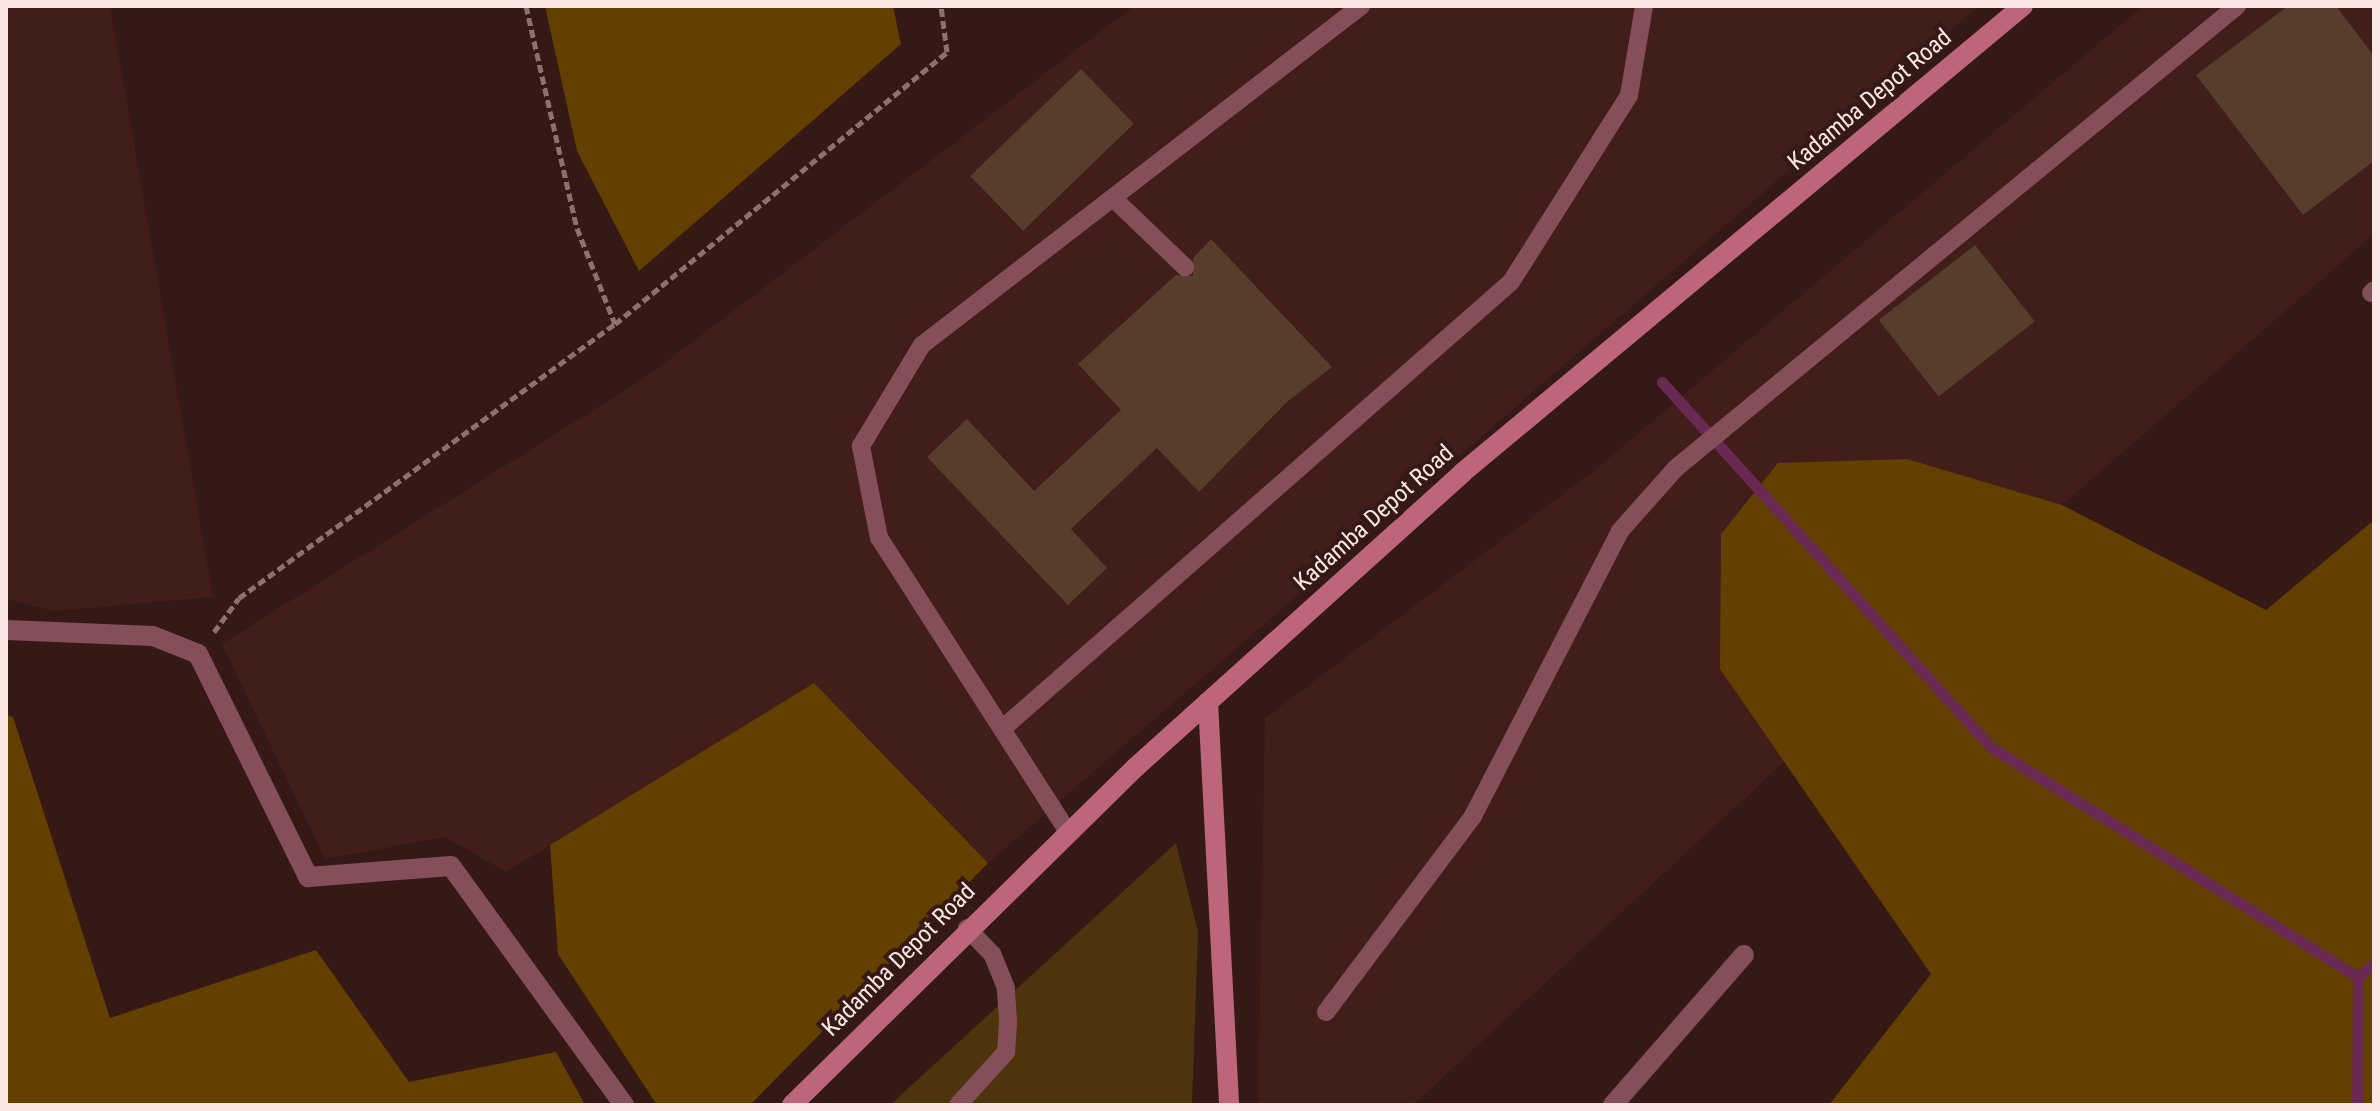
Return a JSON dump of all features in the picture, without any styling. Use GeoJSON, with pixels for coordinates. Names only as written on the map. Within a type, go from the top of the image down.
{"type":"FeatureCollection","features":[{"type":"Feature","properties":{"kind":"street","name":"Kadamba Depot Road"},"geometry":{"type":"LineString","coordinates":[[792,1105],[967,928],[1068,832],[1462,473],[2023,6]]}},
{"type":"Feature","properties":{"kind":"street"},"geometry":{"type":"LineString","coordinates":[[6,630],[153,636],[198,654],[308,877],[451,866],[624,1105]]}},
{"type":"Feature","properties":{"kind":"street"},"geometry":{"type":"LineString","coordinates":[[1208,702],[1229,1105]]}},
{"type":"Feature","properties":{"kind":"street"},"geometry":{"type":"LineString","coordinates":[[1613,1105],[1744,955]]}},
{"type":"Feature","properties":{"kind":"lane"},"geometry":{"type":"LineString","coordinates":[[1068,832],[879,538],[861,446],[922,345],[1361,6]]}},
{"type":"Feature","properties":{"kind":"lane"},"geometry":{"type":"LineString","coordinates":[[1002,729],[1511,282],[1629,95],[1644,6]]}},
{"type":"Feature","properties":{"kind":"lane"},"geometry":{"type":"LineString","coordinates":[[1326,1012],[1473,816],[1620,531],[1676,468],[2237,6]]}},
{"type":"Feature","properties":{"kind":"lane"},"geometry":{"type":"LineString","coordinates":[[1113,198],[1185,267]]}},
{"type":"Feature","properties":{"kind":"lane"},"geometry":{"type":"LineString","coordinates":[[958,1105],[1006,1052],[1008,1020],[1006,988],[992,954],[967,928]]}},
{"type":"Feature","properties":{"kind":"path"},"geometry":{"type":"LineString","coordinates":[[526,6],[577,228],[615,324]]}},
{"type":"Feature","properties":{"kind":"path"},"geometry":{"type":"LineString","coordinates":[[198,654],[239,598],[615,324],[947,52],[941,6]]}},
{"type":"Feature","properties":{"kind":"shaded area"},"geometry":{"type":"Polygon","coordinates":[[[6,6],[110,6],[213,597],[53,611],[6,599],[6,6]]]}},
{"type":"Feature","properties":{"kind":"shaded area"},"geometry":{"type":"Polygon","coordinates":[[[545,6],[893,6],[901,44],[639,271],[577,151],[545,6]]]}},
{"type":"Feature","properties":{"kind":"shaded area"},"geometry":{"type":"Polygon","coordinates":[[[1134,6],[1979,6],[988,863],[814,684],[506,872],[445,837],[325,859],[222,644],[649,375],[1134,6]]]}},
{"type":"Feature","properties":{"kind":"shaded area"},"geometry":{"type":"Polygon","coordinates":[[[2143,6],[2374,6],[2374,234],[2062,505],[1413,1105],[1258,1105],[1265,718],[1595,470],[2143,6]]]}},
{"type":"Feature","properties":{"kind":"shaded area"},"geometry":{"type":"Polygon","coordinates":[[[1907,459],[2062,505],[2266,610],[2374,520],[2374,1105],[1829,1105],[1931,974],[1720,669],[1721,534],[1778,463],[1907,459]]]}},
{"type":"Feature","properties":{"kind":"shaded area"},"geometry":{"type":"Polygon","coordinates":[[[814,683],[988,863],[750,1105],[657,1105],[558,954],[550,845],[814,683]]]}},
{"type":"Feature","properties":{"kind":"shaded area"},"geometry":{"type":"Polygon","coordinates":[[[6,715],[13,717],[110,1018],[316,950],[409,1082],[556,1052],[585,1105],[6,1105],[6,715]]]}},
{"type":"Feature","properties":{"kind":"shaded area"},"geometry":{"type":"Polygon","coordinates":[[[1176,843],[1198,932],[1192,1105],[890,1105],[1176,843]]]}},
{"type":"Feature","properties":{"kind":"building"},"geometry":{"type":"Polygon","coordinates":[[[2288,6],[2336,6],[2374,56],[2374,161],[2303,215],[2196,75],[2288,6]]]}},
{"type":"Feature","properties":{"kind":"building"},"geometry":{"type":"Polygon","coordinates":[[[1081,69],[1134,124],[1023,231],[970,176],[1081,69]]]}},
{"type":"Feature","properties":{"kind":"building"},"geometry":{"type":"Polygon","coordinates":[[[1211,239],[1332,367],[1287,402],[1199,492],[1157,448],[1071,529],[1107,568],[1068,605],[927,457],[967,419],[1034,491],[1121,410],[1078,364],[1176,275],[1193,276],[1193,258],[1211,239]]]}},
{"type":"Feature","properties":{"kind":"building"},"geometry":{"type":"Polygon","coordinates":[[[1975,245],[2035,321],[1939,397],[1879,320],[1975,245]]]}},
{"type":"Feature","properties":{"kind":"waterway"},"geometry":{"type":"LineString","coordinates":[[1662,382],[1991,747],[2358,977]]}},
{"type":"Feature","properties":{"kind":"waterway"},"geometry":{"type":"LineString","coordinates":[[2357,1105],[2358,977],[2374,963]]}}]}
